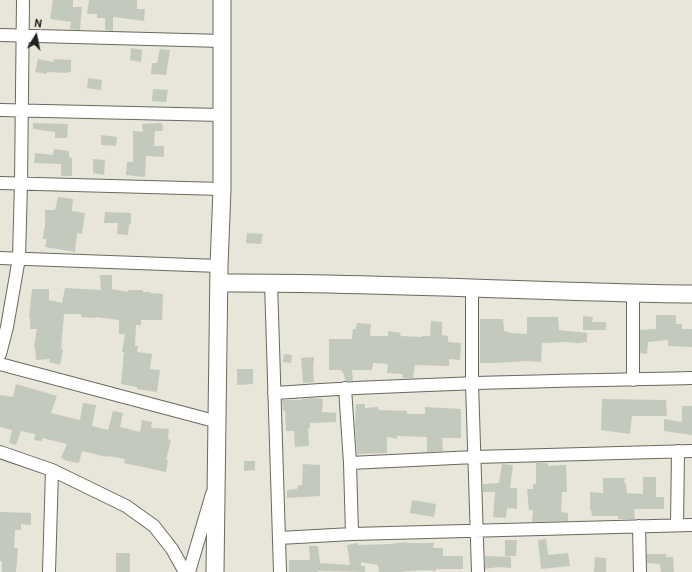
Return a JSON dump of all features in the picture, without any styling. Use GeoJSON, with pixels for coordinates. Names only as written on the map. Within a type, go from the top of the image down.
{"type":"FeatureCollection","features":[{"type":"Feature","properties":{"kind":"main road"},"geometry":{"type":"LineString","coordinates":[[215,572],[219,275],[222,189],[222,0]]}},
{"type":"Feature","properties":{"kind":"main road"},"geometry":{"type":"LineString","coordinates":[[219,275],[271,282],[692,294]]}},
{"type":"Feature","properties":{"kind":"street"},"geometry":{"type":"LineString","coordinates":[[0,354],[7,327],[19,258],[24,0]]}},
{"type":"Feature","properties":{"kind":"street"},"geometry":{"type":"LineString","coordinates":[[0,35],[223,41]]}},
{"type":"Feature","properties":{"kind":"street"},"geometry":{"type":"LineString","coordinates":[[0,110],[222,115]]}},
{"type":"Feature","properties":{"kind":"street"},"geometry":{"type":"LineString","coordinates":[[0,183],[222,189]]}},
{"type":"Feature","properties":{"kind":"street"},"geometry":{"type":"LineString","coordinates":[[0,258],[19,258],[219,275]]}},
{"type":"Feature","properties":{"kind":"street"},"geometry":{"type":"LineString","coordinates":[[271,282],[280,572]]}},
{"type":"Feature","properties":{"kind":"street"},"geometry":{"type":"LineString","coordinates":[[472,288],[472,383],[478,572]]}},
{"type":"Feature","properties":{"kind":"street"},"geometry":{"type":"LineString","coordinates":[[633,293],[633,380]]}},
{"type":"Feature","properties":{"kind":"street"},"geometry":{"type":"LineString","coordinates":[[0,364],[218,422]]}},
{"type":"Feature","properties":{"kind":"street"},"geometry":{"type":"LineString","coordinates":[[274,393],[345,388],[472,383],[692,378]]}},
{"type":"Feature","properties":{"kind":"street"},"geometry":{"type":"LineString","coordinates":[[345,388],[350,463],[352,534]]}},
{"type":"Feature","properties":{"kind":"street"},"geometry":{"type":"LineString","coordinates":[[677,525],[678,451]]}},
{"type":"Feature","properties":{"kind":"street"},"geometry":{"type":"LineString","coordinates":[[350,463],[475,457],[692,451]]}},
{"type":"Feature","properties":{"kind":"street"},"geometry":{"type":"LineString","coordinates":[[0,452],[52,470],[112,498],[141,516],[154,526],[172,549],[185,572]]}},
{"type":"Feature","properties":{"kind":"street"},"geometry":{"type":"LineString","coordinates":[[49,572],[52,470]]}},
{"type":"Feature","properties":{"kind":"street"},"geometry":{"type":"LineString","coordinates":[[189,572],[217,477]]}},
{"type":"Feature","properties":{"kind":"street"},"geometry":{"type":"LineString","coordinates":[[279,538],[476,530],[692,525]]}},
{"type":"Feature","properties":{"kind":"street"},"geometry":{"type":"LineString","coordinates":[[639,526],[640,572]]}},
{"type":"Feature","properties":{"kind":"building"},"geometry":{"type":"Polygon","coordinates":[[[53,0],[73,0],[73,7],[82,7],[80,30],[70,29],[71,22],[50,19],[53,0]]]}},
{"type":"Feature","properties":{"kind":"building"},"geometry":{"type":"Polygon","coordinates":[[[89,0],[137,0],[137,9],[145,9],[144,21],[113,17],[113,31],[105,30],[105,18],[97,18],[97,14],[87,14],[89,0]]]}},
{"type":"Feature","properties":{"kind":"building"},"geometry":{"type":"Polygon","coordinates":[[[131,48],[142,50],[141,62],[130,60],[131,48]]]}},
{"type":"Feature","properties":{"kind":"building"},"geometry":{"type":"Polygon","coordinates":[[[160,49],[170,50],[166,75],[151,74],[152,63],[157,63],[160,49]]]}},
{"type":"Feature","properties":{"kind":"building"},"geometry":{"type":"Polygon","coordinates":[[[38,59],[53,62],[54,59],[71,60],[71,72],[47,72],[47,74],[35,72],[38,59]]]}},
{"type":"Feature","properties":{"kind":"building"},"geometry":{"type":"Polygon","coordinates":[[[88,78],[102,80],[101,90],[87,88],[88,78]]]}},
{"type":"Feature","properties":{"kind":"building"},"geometry":{"type":"Polygon","coordinates":[[[153,89],[168,90],[166,102],[152,101],[153,89]]]}},
{"type":"Feature","properties":{"kind":"building"},"geometry":{"type":"Polygon","coordinates":[[[33,123],[68,124],[67,138],[55,138],[55,132],[33,129],[33,123]]]}},
{"type":"Feature","properties":{"kind":"building"},"geometry":{"type":"Polygon","coordinates":[[[162,123],[163,131],[155,131],[154,146],[164,146],[164,157],[146,156],[145,177],[126,175],[127,162],[133,162],[133,131],[143,132],[142,124],[162,123]]]}},
{"type":"Feature","properties":{"kind":"building"},"geometry":{"type":"Polygon","coordinates":[[[101,135],[117,137],[116,146],[101,145],[101,135]]]}},
{"type":"Feature","properties":{"kind":"building"},"geometry":{"type":"Polygon","coordinates":[[[54,149],[69,151],[69,157],[72,158],[72,176],[61,176],[61,164],[34,163],[35,153],[53,155],[54,149]]]}},
{"type":"Feature","properties":{"kind":"building"},"geometry":{"type":"Polygon","coordinates":[[[93,159],[105,160],[104,175],[93,173],[93,159]]]}},
{"type":"Feature","properties":{"kind":"building"},"geometry":{"type":"Polygon","coordinates":[[[58,197],[73,199],[72,211],[85,213],[82,234],[77,233],[75,252],[45,247],[47,239],[43,239],[45,228],[45,210],[55,210],[58,197]]]}},
{"type":"Feature","properties":{"kind":"building"},"geometry":{"type":"Polygon","coordinates":[[[105,212],[131,213],[131,224],[129,224],[128,235],[117,234],[118,223],[104,223],[105,212]]]}},
{"type":"Feature","properties":{"kind":"building"},"geometry":{"type":"Polygon","coordinates":[[[247,233],[263,234],[261,244],[246,243],[247,233]]]}},
{"type":"Feature","properties":{"kind":"building"},"geometry":{"type":"Polygon","coordinates":[[[100,275],[112,275],[112,289],[128,292],[128,290],[143,290],[143,292],[163,294],[162,320],[141,320],[141,325],[136,325],[135,346],[138,346],[137,352],[152,354],[150,369],[160,370],[157,392],[137,389],[137,387],[121,384],[124,352],[122,352],[125,334],[119,334],[119,320],[81,317],[81,314],[64,314],[61,349],[63,349],[60,365],[49,362],[50,359],[36,360],[34,347],[37,329],[30,329],[29,317],[32,289],[49,289],[49,300],[62,303],[65,288],[101,290],[100,275]]]}},
{"type":"Feature","properties":{"kind":"building"},"geometry":{"type":"Polygon","coordinates":[[[656,315],[676,315],[676,324],[682,324],[682,329],[692,329],[692,347],[668,346],[668,340],[648,342],[647,354],[640,353],[640,330],[656,329],[656,315]]]}},
{"type":"Feature","properties":{"kind":"building"},"geometry":{"type":"Polygon","coordinates":[[[583,316],[593,317],[592,322],[606,322],[606,330],[583,330],[583,316]]]}},
{"type":"Feature","properties":{"kind":"building"},"geometry":{"type":"Polygon","coordinates":[[[527,317],[558,317],[559,330],[587,333],[587,342],[542,343],[541,362],[528,361],[480,363],[480,319],[503,319],[504,331],[527,334],[527,317]]]}},
{"type":"Feature","properties":{"kind":"building"},"geometry":{"type":"Polygon","coordinates":[[[431,321],[442,322],[442,335],[448,336],[448,342],[461,343],[460,360],[449,359],[449,366],[415,365],[413,378],[402,378],[403,374],[387,373],[388,364],[373,363],[372,370],[352,370],[353,381],[345,381],[342,370],[329,370],[329,339],[352,339],[353,329],[356,329],[357,323],[371,324],[370,336],[388,336],[388,331],[401,333],[400,336],[422,337],[430,336],[431,321]]]}},
{"type":"Feature","properties":{"kind":"building"},"geometry":{"type":"Polygon","coordinates":[[[284,354],[292,355],[291,363],[283,362],[284,354]]]}},
{"type":"Feature","properties":{"kind":"building"},"geometry":{"type":"Polygon","coordinates":[[[314,357],[314,382],[303,383],[301,358],[314,357]]]}},
{"type":"Feature","properties":{"kind":"building"},"geometry":{"type":"Polygon","coordinates":[[[237,369],[253,369],[253,384],[237,385],[237,369]]]}},
{"type":"Feature","properties":{"kind":"building"},"geometry":{"type":"Polygon","coordinates":[[[16,384],[57,396],[51,413],[80,420],[83,403],[96,405],[92,426],[108,430],[113,411],[123,413],[120,427],[140,432],[142,420],[152,422],[151,428],[169,429],[168,439],[171,440],[166,460],[168,460],[166,472],[124,463],[125,459],[107,457],[82,451],[79,463],[67,461],[61,458],[67,444],[42,438],[42,441],[34,440],[35,434],[21,431],[16,445],[9,443],[12,430],[0,427],[0,395],[13,397],[16,384]]]}},
{"type":"Feature","properties":{"kind":"building"},"geometry":{"type":"Polygon","coordinates":[[[311,398],[323,399],[322,412],[336,413],[336,422],[310,423],[310,428],[308,429],[309,446],[295,447],[294,431],[286,431],[285,411],[283,411],[282,400],[302,400],[311,398]]]}},
{"type":"Feature","properties":{"kind":"building"},"geometry":{"type":"Polygon","coordinates":[[[602,399],[666,400],[667,416],[632,416],[630,434],[601,430],[602,399]]]}},
{"type":"Feature","properties":{"kind":"building"},"geometry":{"type":"Polygon","coordinates":[[[356,404],[365,404],[365,408],[378,407],[379,410],[407,411],[407,414],[425,414],[425,407],[461,409],[461,438],[442,438],[443,451],[427,452],[427,437],[397,436],[397,439],[387,437],[387,453],[357,454],[355,425],[356,404]]]}},
{"type":"Feature","properties":{"kind":"building"},"geometry":{"type":"Polygon","coordinates":[[[682,406],[692,406],[692,435],[664,431],[664,419],[682,422],[682,406]]]}},
{"type":"Feature","properties":{"kind":"building"},"geometry":{"type":"Polygon","coordinates":[[[244,461],[255,461],[255,470],[244,471],[244,461]]]}},
{"type":"Feature","properties":{"kind":"building"},"geometry":{"type":"Polygon","coordinates":[[[536,463],[548,463],[548,466],[566,465],[567,492],[562,492],[561,512],[568,513],[568,521],[532,522],[533,510],[529,510],[527,489],[533,489],[533,484],[536,484],[536,463]]]}},
{"type":"Feature","properties":{"kind":"building"},"geometry":{"type":"Polygon","coordinates":[[[303,464],[320,465],[320,496],[287,498],[287,490],[297,489],[298,485],[302,485],[303,464]]]}},
{"type":"Feature","properties":{"kind":"building"},"geometry":{"type":"Polygon","coordinates":[[[502,464],[513,465],[510,488],[517,488],[517,509],[507,508],[506,518],[493,517],[495,492],[483,492],[483,484],[499,483],[502,464]]]}},
{"type":"Feature","properties":{"kind":"building"},"geometry":{"type":"Polygon","coordinates":[[[643,477],[656,477],[656,497],[664,497],[664,509],[634,509],[635,519],[618,519],[618,516],[592,516],[590,510],[590,492],[603,493],[603,478],[625,478],[624,483],[626,483],[627,493],[643,494],[643,477]]]}},
{"type":"Feature","properties":{"kind":"building"},"geometry":{"type":"Polygon","coordinates":[[[412,500],[436,504],[434,517],[410,513],[412,500]]]}},
{"type":"Feature","properties":{"kind":"building"},"geometry":{"type":"Polygon","coordinates":[[[0,512],[31,513],[31,525],[21,524],[21,530],[15,530],[14,548],[18,548],[16,572],[2,572],[2,561],[0,561],[0,512]]]}},
{"type":"Feature","properties":{"kind":"building"},"geometry":{"type":"Polygon","coordinates":[[[546,539],[548,555],[568,553],[570,566],[541,569],[538,540],[546,539]]]}},
{"type":"Feature","properties":{"kind":"building"},"geometry":{"type":"Polygon","coordinates":[[[505,540],[517,540],[516,556],[505,556],[505,540]]]}},
{"type":"Feature","properties":{"kind":"building"},"geometry":{"type":"Polygon","coordinates":[[[407,542],[434,543],[433,548],[443,548],[443,556],[463,556],[463,569],[379,572],[378,565],[361,562],[361,566],[365,566],[365,572],[289,572],[289,560],[310,560],[309,546],[318,546],[320,563],[350,565],[347,545],[358,543],[358,545],[407,542]]]}},
{"type":"Feature","properties":{"kind":"building"},"geometry":{"type":"Polygon","coordinates":[[[116,553],[130,553],[130,572],[116,572],[116,553]]]}},
{"type":"Feature","properties":{"kind":"building"},"geometry":{"type":"Polygon","coordinates":[[[647,554],[666,554],[666,557],[673,557],[674,572],[661,572],[660,564],[647,563],[647,554]]]}},
{"type":"Feature","properties":{"kind":"building"},"geometry":{"type":"Polygon","coordinates":[[[485,556],[511,557],[511,568],[498,567],[485,569],[485,556]]]}},
{"type":"Feature","properties":{"kind":"building"},"geometry":{"type":"Polygon","coordinates":[[[595,557],[606,558],[606,572],[594,572],[595,557]]]}}]}
